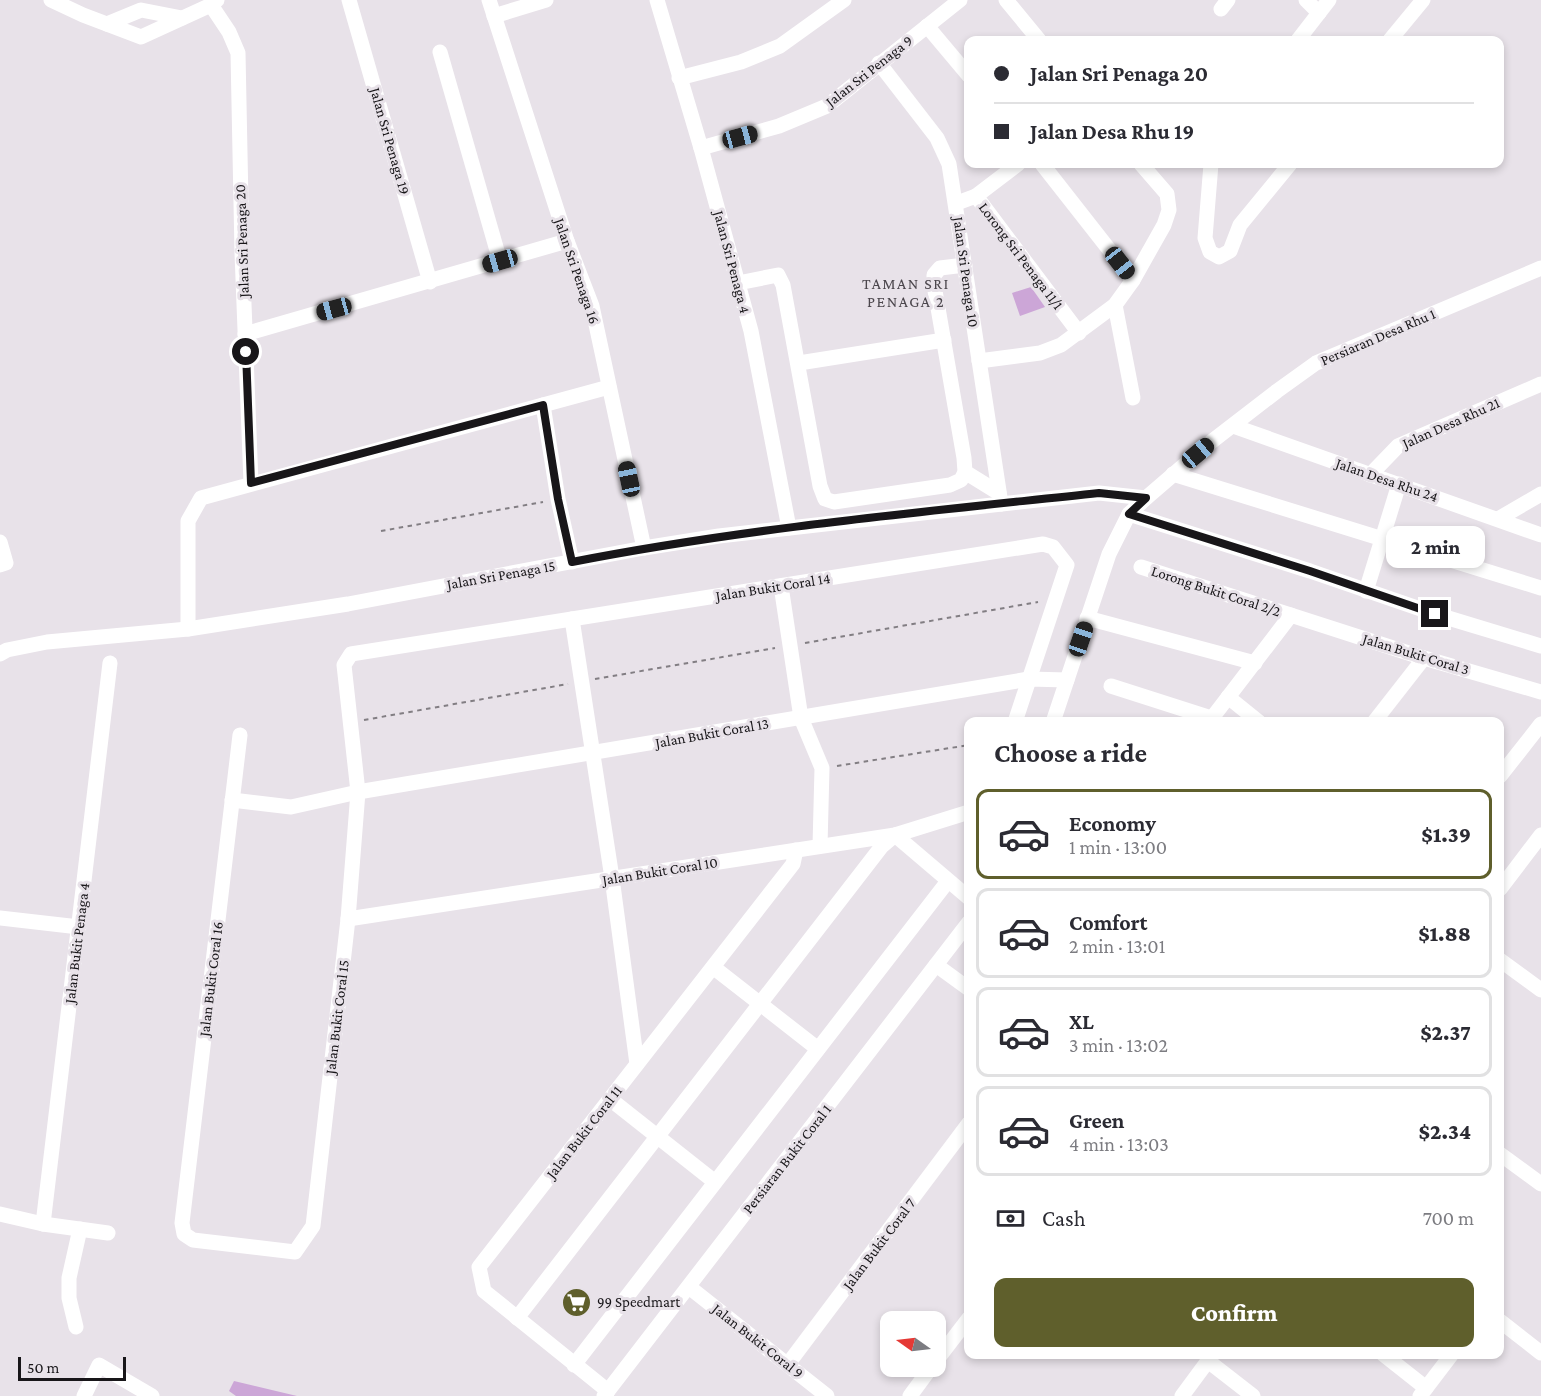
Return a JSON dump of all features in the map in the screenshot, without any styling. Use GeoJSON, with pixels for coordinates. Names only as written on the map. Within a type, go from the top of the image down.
{"type":"FeatureCollection","features":[{"type":"Feature","properties":{"kind":"street"},"geometry":{"type":"LineString","coordinates":[[51,0],[141,37],[214,3]]}},
{"type":"Feature","properties":{"kind":"street","name":"Jalan Sri Penaga 19"},"geometry":{"type":"LineString","coordinates":[[349,0],[430,282]]}},
{"type":"Feature","properties":{"kind":"street","name":"Jalan Sri Penaga 16"},"geometry":{"type":"LineString","coordinates":[[489,0],[567,241],[592,306],[644,548]]}},
{"type":"Feature","properties":{"kind":"street"},"geometry":{"type":"LineString","coordinates":[[494,16],[546,0]]}},
{"type":"Feature","properties":{"kind":"street","name":"Jalan Sri Penaga 4"},"geometry":{"type":"LineString","coordinates":[[657,0],[701,147],[751,331],[789,528]]}},
{"type":"Feature","properties":{"kind":"street"},"geometry":{"type":"LineString","coordinates":[[679,78],[741,62],[780,46],[844,0]]}},
{"type":"Feature","properties":{"kind":"street","name":"Jalan Sri Penaga 9"},"geometry":{"type":"LineString","coordinates":[[701,147],[779,126],[827,106],[960,0]]}},
{"type":"Feature","properties":{"kind":"street"},"geometry":{"type":"LineString","coordinates":[[1006,0],[1036,36]]}},
{"type":"Feature","properties":{"kind":"street"},"geometry":{"type":"LineString","coordinates":[[1306,0],[1319,13]]}},
{"type":"Feature","properties":{"kind":"street"},"geometry":{"type":"LineString","coordinates":[[1301,36],[1329,0]]}},
{"type":"Feature","properties":{"kind":"street"},"geometry":{"type":"LineString","coordinates":[[1393,36],[1423,0]]}},
{"type":"Feature","properties":{"kind":"street","name":"Jalan Sri Penaga 20"},"geometry":{"type":"LineString","coordinates":[[214,3],[238,53],[251,483]]}},
{"type":"Feature","properties":{"kind":"street"},"geometry":{"type":"LineString","coordinates":[[107,24],[141,10],[182,18]]}},
{"type":"Feature","properties":{"kind":"street"},"geometry":{"type":"LineString","coordinates":[[927,26],[964,70]]}},
{"type":"Feature","properties":{"kind":"street"},"geometry":{"type":"LineString","coordinates":[[440,52],[500,261]]}},
{"type":"Feature","properties":{"kind":"street","name":"Jalan Sri Penaga 10"},"geometry":{"type":"LineString","coordinates":[[879,63],[937,138],[950,164],[1000,498]]}},
{"type":"Feature","properties":{"kind":"street"},"geometry":{"type":"LineString","coordinates":[[976,196],[1013,168]]}},
{"type":"Feature","properties":{"kind":"street"},"geometry":{"type":"LineString","coordinates":[[1045,168],[1133,280]]}},
{"type":"Feature","properties":{"kind":"street"},"geometry":{"type":"LineString","coordinates":[[979,362],[1040,353],[1061,345],[1115,305],[1133,280],[1164,225],[1169,210],[1167,194],[1144,168]]}},
{"type":"Feature","properties":{"kind":"street"},"geometry":{"type":"LineString","coordinates":[[1211,168],[1205,238],[1210,252],[1219,256],[1230,251],[1240,225],[1287,168]]}},
{"type":"Feature","properties":{"kind":"street","name":"Lorong Sri Penaga 11/1"},"geometry":{"type":"LineString","coordinates":[[957,203],[976,196],[1079,333]]}},
{"type":"Feature","properties":{"kind":"street"},"geometry":{"type":"LineString","coordinates":[[245,334],[567,241]]}},
{"type":"Feature","properties":{"kind":"street"},"geometry":{"type":"LineString","coordinates":[[738,283],[778,275],[783,285],[820,486],[825,499],[834,502],[950,485],[961,480],[965,471],[934,275],[940,268],[966,265]]}},
{"type":"Feature","properties":{"kind":"street","name":"Persiaran Desa Rhu 1"},"geometry":{"type":"LineString","coordinates":[[1146,498],[1277,391],[1316,363],[1541,268]]}},
{"type":"Feature","properties":{"kind":"street"},"geometry":{"type":"LineString","coordinates":[[1115,305],[1133,399]]}},
{"type":"Feature","properties":{"kind":"street"},"geometry":{"type":"LineString","coordinates":[[799,363],[944,340]]}},
{"type":"Feature","properties":{"kind":"street","name":"Jalan Desa Rhu 21"},"geometry":{"type":"LineString","coordinates":[[1370,475],[1398,446],[1541,384]]}},
{"type":"Feature","properties":{"kind":"street"},"geometry":{"type":"LineString","coordinates":[[188,628],[188,521],[201,498],[609,387]]}},
{"type":"Feature","properties":{"kind":"street"},"geometry":{"type":"LineString","coordinates":[[543,405],[558,499],[572,562]]}},
{"type":"Feature","properties":{"kind":"street","name":"Jalan Desa Rhu 24"},"geometry":{"type":"LineString","coordinates":[[1233,426],[1541,535]]}},
{"type":"Feature","properties":{"kind":"street"},"geometry":{"type":"LineString","coordinates":[[965,471],[1000,498]]}},
{"type":"Feature","properties":{"kind":"street"},"geometry":{"type":"LineString","coordinates":[[1173,474],[1541,588]]}},
{"type":"Feature","properties":{"kind":"street"},"geometry":{"type":"LineString","coordinates":[[1366,591],[1399,484]]}},
{"type":"Feature","properties":{"kind":"street","name":"Jalan Sri Penaga 15"},"geometry":{"type":"LineString","coordinates":[[0,654],[7,650],[47,642],[188,628],[348,604],[719,536],[1000,498],[1099,493],[1146,498]]}},
{"type":"Feature","properties":{"kind":"street"},"geometry":{"type":"LineString","coordinates":[[1498,519],[1541,494]]}},
{"type":"Feature","properties":{"kind":"street"},"geometry":{"type":"LineString","coordinates":[[1055,717],[1109,554],[1129,514],[1146,498]]}},
{"type":"Feature","properties":{"kind":"street"},"geometry":{"type":"LineString","coordinates":[[1129,514],[1541,646]]}},
{"type":"Feature","properties":{"kind":"street"},"geometry":{"type":"LineString","coordinates":[[0,542],[3,564]]}},
{"type":"Feature","properties":{"kind":"street","name":"Jalan Bukit Coral 14"},"geometry":{"type":"LineString","coordinates":[[351,654],[1043,544],[1053,547],[1066,565],[1029,679]]}},
{"type":"Feature","properties":{"kind":"street","name":"Lorong Bukit Coral 2/2"},"geometry":{"type":"LineString","coordinates":[[1141,567],[1291,615]]}},
{"type":"Feature","properties":{"kind":"street"},"geometry":{"type":"LineString","coordinates":[[781,586],[801,718],[822,768],[820,846]]}},
{"type":"Feature","properties":{"kind":"street"},"geometry":{"type":"LineString","coordinates":[[1212,717],[1291,615]]}},
{"type":"Feature","properties":{"kind":"street","name":"Jalan Bukit Coral 3"},"geometry":{"type":"LineString","coordinates":[[1291,615],[1424,658],[1541,692]]}},
{"type":"Feature","properties":{"kind":"street"},"geometry":{"type":"LineString","coordinates":[[1088,618],[1255,663]]}},
{"type":"Feature","properties":{"kind":"street"},"geometry":{"type":"LineString","coordinates":[[572,619],[612,878],[637,1064]]}},
{"type":"Feature","properties":{"kind":"street","name":"Jalan Bukit Coral 15"},"geometry":{"type":"LineString","coordinates":[[182,1223],[184,1234],[193,1240],[295,1252],[313,1226],[348,919],[358,792],[344,665],[351,654]]}},
{"type":"Feature","properties":{"kind":"street"},"geometry":{"type":"LineString","coordinates":[[1378,717],[1424,658]]}},
{"type":"Feature","properties":{"kind":"street","name":"Jalan Bukit Penaga 4"},"geometry":{"type":"LineString","coordinates":[[43,1224],[110,663]]}},
{"type":"Feature","properties":{"kind":"street"},"geometry":{"type":"LineString","coordinates":[[1017,717],[1029,679]]}},
{"type":"Feature","properties":{"kind":"street","name":"Jalan Bukit Coral 13"},"geometry":{"type":"LineString","coordinates":[[232,800],[291,807],[358,792],[1029,679],[1067,680]]}},
{"type":"Feature","properties":{"kind":"street"},"geometry":{"type":"LineString","coordinates":[[1111,686],[1201,717]]}},
{"type":"Feature","properties":{"kind":"street"},"geometry":{"type":"LineString","coordinates":[[1228,697],[1253,717]]}},
{"type":"Feature","properties":{"kind":"street"},"geometry":{"type":"LineString","coordinates":[[1504,771],[1541,724]]}},
{"type":"Feature","properties":{"kind":"street","name":"Jalan Bukit Coral 16"},"geometry":{"type":"LineString","coordinates":[[182,1223],[240,735]]}},
{"type":"Feature","properties":{"kind":"street","name":"Jalan Bukit Coral 10"},"geometry":{"type":"LineString","coordinates":[[348,919],[895,835],[964,814]]}},
{"type":"Feature","properties":{"kind":"street"},"geometry":{"type":"LineString","coordinates":[[517,1318],[882,846],[895,835],[964,894]]}},
{"type":"Feature","properties":{"kind":"street"},"geometry":{"type":"LineString","coordinates":[[1504,882],[1541,835]]}},
{"type":"Feature","properties":{"kind":"street","name":"Jalan Bukit Coral 11"},"geometry":{"type":"LineString","coordinates":[[606,1394],[484,1291],[479,1267],[793,864],[796,850]]}},
{"type":"Feature","properties":{"kind":"street"},"geometry":{"type":"LineString","coordinates":[[574,1365],[948,881]]}},
{"type":"Feature","properties":{"kind":"street"},"geometry":{"type":"LineString","coordinates":[[0,918],[79,927]]}},
{"type":"Feature","properties":{"kind":"street","name":"Persiaran Bukit Coral 1"},"geometry":{"type":"LineString","coordinates":[[606,1394],[964,929]]}},
{"type":"Feature","properties":{"kind":"street"},"geometry":{"type":"LineString","coordinates":[[1504,963],[1541,990]]}},
{"type":"Feature","properties":{"kind":"street"},"geometry":{"type":"LineString","coordinates":[[936,965],[964,985]]}},
{"type":"Feature","properties":{"kind":"street"},"geometry":{"type":"LineString","coordinates":[[713,967],[818,1049]]}},
{"type":"Feature","properties":{"kind":"street"},"geometry":{"type":"LineString","coordinates":[[610,1099],[716,1182]]}},
{"type":"Feature","properties":{"kind":"street","name":"Jalan Bukit Coral 7"},"geometry":{"type":"LineString","coordinates":[[788,1364],[964,1130]]}},
{"type":"Feature","properties":{"kind":"street"},"geometry":{"type":"LineString","coordinates":[[1504,1157],[1541,1184]]}},
{"type":"Feature","properties":{"kind":"street"},"geometry":{"type":"LineString","coordinates":[[0,1214],[43,1224],[108,1233]]}},
{"type":"Feature","properties":{"kind":"street"},"geometry":{"type":"LineString","coordinates":[[76,1327],[69,1298],[69,1278],[80,1229]]}},
{"type":"Feature","properties":{"kind":"street","name":"Jalan Bukit Coral 9"},"geometry":{"type":"LineString","coordinates":[[689,1287],[827,1396]]}},
{"type":"Feature","properties":{"kind":"street"},"geometry":{"type":"LineString","coordinates":[[1504,1324],[1541,1353]]}},
{"type":"Feature","properties":{"kind":"street"},"geometry":{"type":"LineString","coordinates":[[946,1348],[964,1325]]}},
{"type":"Feature","properties":{"kind":"street"},"geometry":{"type":"LineString","coordinates":[[1182,1396],[1210,1359]]}},
{"type":"Feature","properties":{"kind":"street"},"geometry":{"type":"LineString","coordinates":[[1212,1359],[1254,1396]]}},
{"type":"Feature","properties":{"kind":"street"},"geometry":{"type":"LineString","coordinates":[[1388,1359],[1423,1392],[1448,1359]]}},
{"type":"Feature","properties":{"kind":"street"},"geometry":{"type":"LineString","coordinates":[[84,1396],[99,1365],[152,1396]]}},
{"type":"Feature","properties":{"kind":"street"},"geometry":{"type":"LineString","coordinates":[[910,1396],[924,1377]]}},
{"type":"Feature","properties":{"kind":"path"},"geometry":{"type":"LineString","coordinates":[[381,531],[558,499]]}},
{"type":"Feature","properties":{"kind":"path"},"geometry":{"type":"LineString","coordinates":[[350,722],[1056,599]]}},
{"type":"Feature","properties":{"kind":"path"},"geometry":{"type":"LineString","coordinates":[[822,768],[964,747]]}},
{"type":"Feature","properties":{"kind":"shaded area"},"geometry":{"type":"Polygon","coordinates":[[[1031,287],[1045,307],[1020,316],[1012,293],[1031,287]]]}},
{"type":"Feature","properties":{"kind":"shaded area"},"geometry":{"type":"Polygon","coordinates":[[[234,1381],[297,1396],[236,1396],[229,1391],[234,1381]]]}},
{"type":"Feature","properties":{"kind":"place","name":"99 Speedmart"},"geometry":{"type":"Point","coordinates":[576,1302]}},
{"type":"Feature","properties":{"kind":"district","name":"TAMAN SRI PENAGA 2"},"geometry":{"type":"Point","coordinates":[906,292]}},
{"type":"Feature","properties":{"kind":"route"},"geometry":{"type":"LineString","coordinates":[[246,352],[251,483],[543,405],[558,499],[572,562],[719,536],[1099,493],[1146,498],[1129,514],[1310,571],[1435,614]]}}]}
